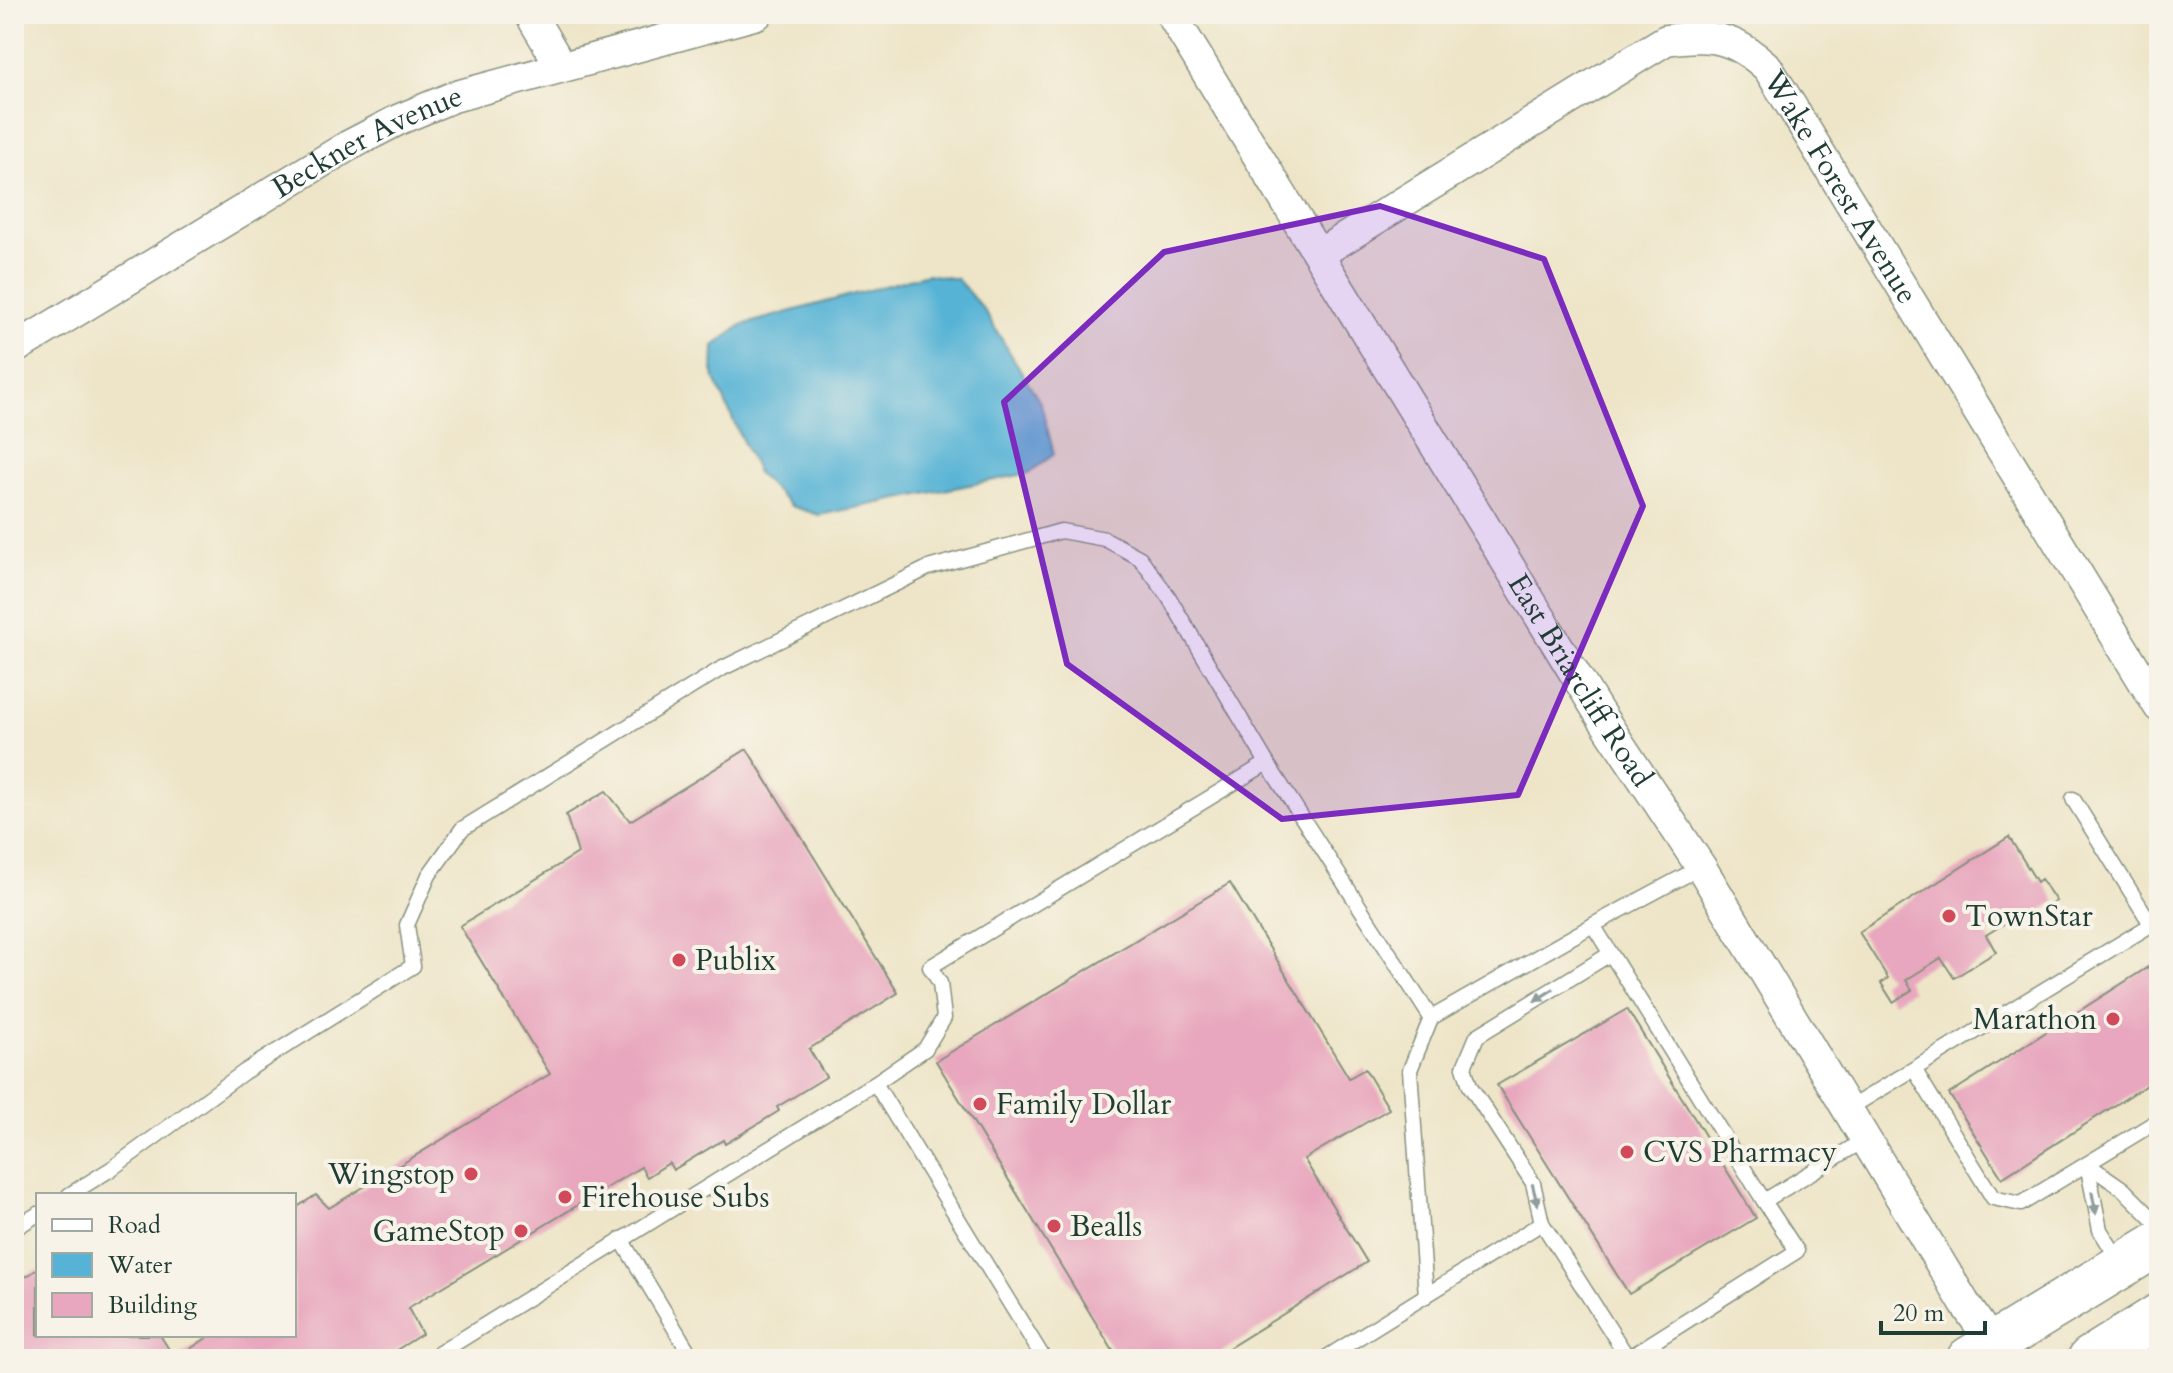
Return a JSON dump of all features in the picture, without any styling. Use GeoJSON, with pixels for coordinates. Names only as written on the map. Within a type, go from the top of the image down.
{"type":"FeatureCollection","features":[{"type":"Feature","properties":{"kind":"main road"},"geometry":{"type":"LineString","coordinates":[[1988,1354],[2159,1243]]}},
{"type":"Feature","properties":{"kind":"main road"},"geometry":{"type":"LineString","coordinates":[[2090,1359],[2159,1316]]}},
{"type":"Feature","properties":{"kind":"street"},"geometry":{"type":"LineString","coordinates":[[530,14],[561,66]]}},
{"type":"Feature","properties":{"kind":"street","name":"Beckner Avenue"},"geometry":{"type":"LineString","coordinates":[[14,349],[334,154],[400,119],[453,97],[757,14]]}},
{"type":"Feature","properties":{"kind":"street","name":"East Briarcliff Road"},"geometry":{"type":"LineString","coordinates":[[1171,14],[1599,713],[1701,867],[1965,1304],[1988,1354]]}},
{"type":"Feature","properties":{"kind":"street","name":"Wake Forest Avenue"},"geometry":{"type":"LineString","coordinates":[[1319,254],[1666,40],[1695,35],[1725,39],[1747,49],[1768,68],[2159,707]]}},
{"type":"Feature","properties":{"kind":"lane"},"geometry":{"type":"LineString","coordinates":[[72,1193],[111,1169],[244,1072],[413,966],[407,925],[429,875],[462,829],[719,670],[928,568],[1061,531],[1105,539],[1140,558],[1168,596],[1267,763],[1431,1018]]}},
{"type":"Feature","properties":{"kind":"lane"},"geometry":{"type":"LineString","coordinates":[[430,1359],[925,1049],[944,1018],[940,983],[930,967],[1267,763]]}},
{"type":"Feature","properties":{"kind":"lane"},"geometry":{"type":"LineString","coordinates":[[1848,1109],[2155,922],[2073,799]]}},
{"type":"Feature","properties":{"kind":"lane"},"geometry":{"type":"LineString","coordinates":[[1426,1296],[1410,1070],[1431,1018],[1701,867]]}},
{"type":"Feature","properties":{"kind":"lane"},"geometry":{"type":"LineString","coordinates":[[1593,925],[1797,1251],[1629,1358],[1542,1223],[1533,1183],[1470,1086],[1464,1067],[1477,1036],[1610,954]]}},
{"type":"Feature","properties":{"kind":"lane"},"geometry":{"type":"LineString","coordinates":[[1914,1069],[1993,1198],[2021,1204],[2159,1120]]}},
{"type":"Feature","properties":{"kind":"lane"},"geometry":{"type":"LineString","coordinates":[[875,1083],[1044,1359]]}},
{"type":"Feature","properties":{"kind":"lane"},"geometry":{"type":"LineString","coordinates":[[1764,1201],[1866,1139]]}},
{"type":"Feature","properties":{"kind":"lane"},"geometry":{"type":"LineString","coordinates":[[2087,1164],[2123,1189],[2159,1225]]}},
{"type":"Feature","properties":{"kind":"lane"},"geometry":{"type":"LineString","coordinates":[[2087,1164],[2100,1230],[2122,1266]]}},
{"type":"Feature","properties":{"kind":"lane"},"geometry":{"type":"LineString","coordinates":[[14,1229],[36,1215]]}},
{"type":"Feature","properties":{"kind":"lane"},"geometry":{"type":"LineString","coordinates":[[1324,1359],[1542,1223]]}},
{"type":"Feature","properties":{"kind":"lane"},"geometry":{"type":"LineString","coordinates":[[621,1239],[693,1359]]}},
{"type":"Feature","properties":{"kind":"highlighted area"},"geometry":{"type":"Polygon","coordinates":[[[1380,206],[1544,259],[1643,506],[1518,795],[1282,819],[1067,664],[1004,402],[1164,252],[1380,206]]]}},
{"type":"Feature","properties":{"kind":"water"},"geometry":{"type":"Polygon","coordinates":[[[927,274],[957,279],[984,310],[1041,404],[1054,454],[1029,473],[819,515],[791,506],[757,473],[713,375],[714,346],[742,325],[927,274]]]}},
{"type":"Feature","properties":{"kind":"building","name":"Publix"},"geometry":{"type":"Polygon","coordinates":[[[747,749],[898,993],[809,1049],[826,1077],[777,1107],[779,1111],[725,1144],[723,1140],[673,1170],[669,1163],[647,1177],[641,1167],[408,1308],[422,1334],[382,1359],[175,1359],[208,1337],[296,1337],[296,1208],[316,1195],[329,1208],[550,1074],[460,926],[578,853],[566,815],[606,791],[630,821],[747,749]]]}},
{"type":"Feature","properties":{"kind":"building","name":"TownStar"},"geometry":{"type":"Polygon","coordinates":[[[2009,837],[2037,882],[2041,879],[2056,901],[2026,920],[2021,913],[1986,935],[1996,952],[1954,978],[1941,958],[1906,980],[1912,990],[1893,1002],[1881,983],[1888,978],[1859,932],[2009,837]]]}},
{"type":"Feature","properties":{"kind":"building"},"geometry":{"type":"Polygon","coordinates":[[[1230,883],[1349,1078],[1365,1069],[1389,1109],[1304,1159],[1367,1262],[1211,1359],[1118,1359],[936,1061],[1230,883]]]}},
{"type":"Feature","properties":{"kind":"building","name":"Marathon"},"geometry":{"type":"Polygon","coordinates":[[[2159,960],[2159,1077],[2002,1178],[1949,1094],[2159,960]]]}},
{"type":"Feature","properties":{"kind":"building","name":"CVS Pharmacy"},"geometry":{"type":"Polygon","coordinates":[[[1627,1009],[1756,1218],[1629,1294],[1497,1085],[1627,1009]]]}},
{"type":"Feature","properties":{"kind":"building"},"geometry":{"type":"Polygon","coordinates":[[[36,1270],[36,1337],[161,1337],[175,1359],[14,1359],[14,1284],[36,1270]]]}},
{"type":"Feature","properties":{"kind":"place","name":"TownStar"},"geometry":{"type":"Point","coordinates":[1949,916]}},
{"type":"Feature","properties":{"kind":"place","name":"Publix"},"geometry":{"type":"Point","coordinates":[679,960]}},
{"type":"Feature","properties":{"kind":"place","name":"Marathon"},"geometry":{"type":"Point","coordinates":[2113,1019]}},
{"type":"Feature","properties":{"kind":"place","name":"Family Dollar"},"geometry":{"type":"Point","coordinates":[980,1104]}},
{"type":"Feature","properties":{"kind":"place","name":"CVS Pharmacy"},"geometry":{"type":"Point","coordinates":[1627,1152]}},
{"type":"Feature","properties":{"kind":"place","name":"Wingstop"},"geometry":{"type":"Point","coordinates":[471,1174]}},
{"type":"Feature","properties":{"kind":"place","name":"Firehouse Subs"},"geometry":{"type":"Point","coordinates":[565,1197]}},
{"type":"Feature","properties":{"kind":"place","name":"Bealls"},"geometry":{"type":"Point","coordinates":[1054,1226]}},
{"type":"Feature","properties":{"kind":"place","name":"GameStop"},"geometry":{"type":"Point","coordinates":[521,1231]}}]}
